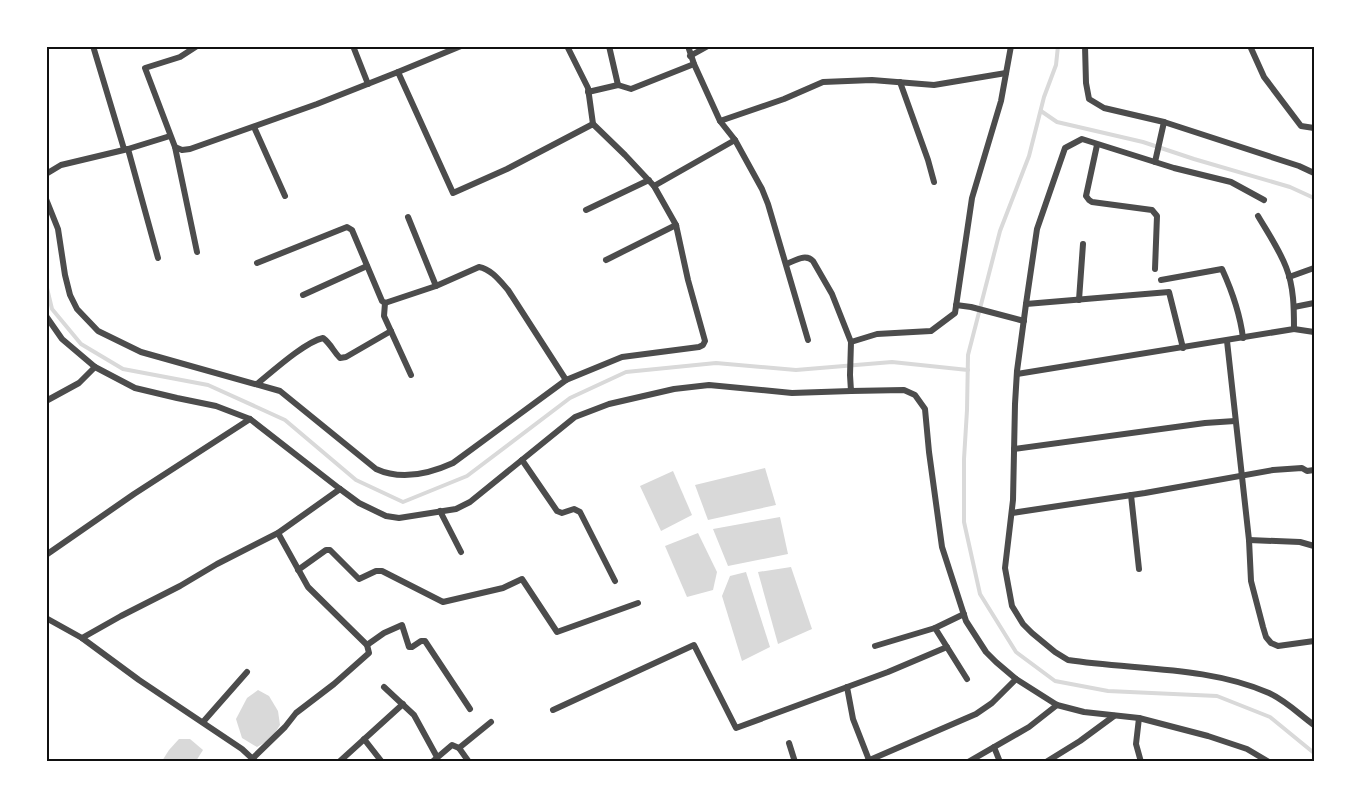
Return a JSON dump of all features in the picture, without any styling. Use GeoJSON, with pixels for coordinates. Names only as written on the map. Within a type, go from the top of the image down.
{"type":"FeatureCollection","features":[{"type":"Feature","properties":{"kind":"street"},"geometry":{"type":"LineString","coordinates":[[93,46],[158,258]]}},
{"type":"Feature","properties":{"kind":"street"},"geometry":{"type":"LineString","coordinates":[[197,46],[180,57],[145,68],[175,147],[197,252]]}},
{"type":"Feature","properties":{"kind":"street"},"geometry":{"type":"LineString","coordinates":[[353,46],[368,84]]}},
{"type":"Feature","properties":{"kind":"street"},"geometry":{"type":"LineString","coordinates":[[175,147],[190,150],[368,84],[460,46]]}},
{"type":"Feature","properties":{"kind":"street"},"geometry":{"type":"LineString","coordinates":[[46,199],[58,229],[70,295],[77,309],[98,332],[148,355],[257,384],[285,394],[376,469],[389,474],[405,476],[429,472],[453,463],[566,380],[622,357],[699,347],[705,341],[675,225],[651,183],[593,124],[588,88],[567,46]]}},
{"type":"Feature","properties":{"kind":"street"},"geometry":{"type":"LineString","coordinates":[[609,46],[618,85]]}},
{"type":"Feature","properties":{"kind":"street"},"geometry":{"type":"LineString","coordinates":[[688,46],[690,56],[720,121],[735,140],[762,189],[808,340]]}},
{"type":"Feature","properties":{"kind":"street"},"geometry":{"type":"LineString","coordinates":[[690,56],[708,46]]}},
{"type":"Feature","properties":{"kind":"street"},"geometry":{"type":"LineString","coordinates":[[851,342],[877,334],[931,331],[955,313],[972,198],[1001,102],[1011,46]]}},
{"type":"Feature","properties":{"kind":"street"},"geometry":{"type":"LineString","coordinates":[[1085,46],[1089,99],[1104,108],[1164,122],[1314,173]]}},
{"type":"Feature","properties":{"kind":"street"},"geometry":{"type":"LineString","coordinates":[[1250,46],[1264,77],[1301,126],[1314,128]]}},
{"type":"Feature","properties":{"kind":"street"},"geometry":{"type":"LineString","coordinates":[[588,92],[618,85],[632,89],[694,64]]}},
{"type":"Feature","properties":{"kind":"street"},"geometry":{"type":"LineString","coordinates":[[398,72],[453,193],[507,169],[593,124]]}},
{"type":"Feature","properties":{"kind":"street"},"geometry":{"type":"LineString","coordinates":[[720,121],[784,99],[823,82],[872,80],[934,85],[1006,73]]}},
{"type":"Feature","properties":{"kind":"street"},"geometry":{"type":"LineString","coordinates":[[900,82],[934,182]]}},
{"type":"Feature","properties":{"kind":"street"},"geometry":{"type":"LineString","coordinates":[[1155,162],[1164,122]]}},
{"type":"Feature","properties":{"kind":"street"},"geometry":{"type":"LineString","coordinates":[[254,127],[285,196]]}},
{"type":"Feature","properties":{"kind":"street"},"geometry":{"type":"LineString","coordinates":[[46,174],[61,165],[170,136]]}},
{"type":"Feature","properties":{"kind":"street"},"geometry":{"type":"LineString","coordinates":[[586,210],[651,183],[735,140]]}},
{"type":"Feature","properties":{"kind":"street"},"geometry":{"type":"LineString","coordinates":[[1264,200],[1231,182],[1082,140],[1065,148],[1037,229],[1026,304],[1017,374],[1012,513],[1005,568],[1012,606],[1028,628],[1055,652],[1068,660],[1184,671],[1251,686],[1284,700],[1314,725]]}},
{"type":"Feature","properties":{"kind":"street"},"geometry":{"type":"LineString","coordinates":[[1097,145],[1086,196],[1092,202],[1152,210],[1155,213],[1155,269]]}},
{"type":"Feature","properties":{"kind":"street"},"geometry":{"type":"LineString","coordinates":[[1258,216],[1278,251],[1289,277],[1294,307],[1294,329]]}},
{"type":"Feature","properties":{"kind":"street"},"geometry":{"type":"LineString","coordinates":[[408,217],[436,286]]}},
{"type":"Feature","properties":{"kind":"street"},"geometry":{"type":"LineString","coordinates":[[606,260],[675,225]]}},
{"type":"Feature","properties":{"kind":"street"},"geometry":{"type":"LineString","coordinates":[[256,263],[347,227],[352,230],[382,301],[385,303],[384,316],[411,375]]}},
{"type":"Feature","properties":{"kind":"street"},"geometry":{"type":"LineString","coordinates":[[1079,300],[1083,244]]}},
{"type":"Feature","properties":{"kind":"street"},"geometry":{"type":"LineString","coordinates":[[786,264],[806,256],[813,261],[832,294],[851,342],[851,391]]}},
{"type":"Feature","properties":{"kind":"street"},"geometry":{"type":"LineString","coordinates":[[303,295],[368,266]]}},
{"type":"Feature","properties":{"kind":"street"},"geometry":{"type":"LineString","coordinates":[[385,303],[436,286],[479,267],[487,269],[508,290],[566,380]]}},
{"type":"Feature","properties":{"kind":"street"},"geometry":{"type":"LineString","coordinates":[[1289,277],[1314,268]]}},
{"type":"Feature","properties":{"kind":"street"},"geometry":{"type":"LineString","coordinates":[[1161,280],[1222,269],[1233,292],[1242,324],[1243,338]]}},
{"type":"Feature","properties":{"kind":"street"},"geometry":{"type":"LineString","coordinates":[[1026,304],[1169,292],[1183,348]]}},
{"type":"Feature","properties":{"kind":"street"},"geometry":{"type":"LineString","coordinates":[[1294,307],[1314,303]]}},
{"type":"Feature","properties":{"kind":"street"},"geometry":{"type":"LineString","coordinates":[[956,305],[1024,321]]}},
{"type":"Feature","properties":{"kind":"street"},"geometry":{"type":"LineString","coordinates":[[46,316],[62,339],[95,368],[135,388],[216,406],[250,419],[359,502],[386,516],[399,518],[456,509],[470,502],[575,417],[609,404],[674,389],[709,385],[792,393],[904,390],[915,395],[925,409],[942,547],[966,621],[986,652],[1016,679],[1057,705],[1084,712],[1138,718],[1208,736],[1247,749],[1269,762]]}},
{"type":"Feature","properties":{"kind":"street"},"geometry":{"type":"LineString","coordinates":[[1017,374],[1294,329],[1314,332]]}},
{"type":"Feature","properties":{"kind":"street"},"geometry":{"type":"LineString","coordinates":[[257,384],[315,340],[323,338],[329,342],[340,358],[346,357],[390,330]]}},
{"type":"Feature","properties":{"kind":"street"},"geometry":{"type":"LineString","coordinates":[[1227,341],[1249,540],[1251,581],[1266,638],[1278,646],[1314,641]]}},
{"type":"Feature","properties":{"kind":"street"},"geometry":{"type":"LineString","coordinates":[[46,401],[79,383],[95,368]]}},
{"type":"Feature","properties":{"kind":"street"},"geometry":{"type":"LineString","coordinates":[[46,555],[134,494],[250,419]]}},
{"type":"Feature","properties":{"kind":"street"},"geometry":{"type":"LineString","coordinates":[[1014,449],[1204,423],[1235,421]]}},
{"type":"Feature","properties":{"kind":"street"},"geometry":{"type":"LineString","coordinates":[[522,460],[557,511],[562,513],[574,508],[580,512],[615,581]]}},
{"type":"Feature","properties":{"kind":"street"},"geometry":{"type":"LineString","coordinates":[[1012,513],[1273,470],[1302,468],[1307,471],[1314,470]]}},
{"type":"Feature","properties":{"kind":"street"},"geometry":{"type":"LineString","coordinates":[[82,638],[278,533],[340,489]]}},
{"type":"Feature","properties":{"kind":"street"},"geometry":{"type":"LineString","coordinates":[[1131,495],[1139,570]]}},
{"type":"Feature","properties":{"kind":"street"},"geometry":{"type":"LineString","coordinates":[[440,511],[461,552]]}},
{"type":"Feature","properties":{"kind":"street"},"geometry":{"type":"LineString","coordinates":[[46,618],[82,638],[255,760],[296,713],[369,654],[367,645],[308,587],[278,533]]}},
{"type":"Feature","properties":{"kind":"street"},"geometry":{"type":"LineString","coordinates":[[1249,540],[1314,546]]}},
{"type":"Feature","properties":{"kind":"street"},"geometry":{"type":"LineString","coordinates":[[298,570],[326,550],[330,550],[359,579],[382,570],[443,602],[503,588],[522,579],[557,632],[638,603]]}},
{"type":"Feature","properties":{"kind":"street"},"geometry":{"type":"LineString","coordinates":[[876,646],[935,628],[964,614]]}},
{"type":"Feature","properties":{"kind":"street"},"geometry":{"type":"LineString","coordinates":[[367,645],[384,633],[402,625],[409,647],[425,641],[470,709]]}},
{"type":"Feature","properties":{"kind":"street"},"geometry":{"type":"LineString","coordinates":[[935,628],[967,679]]}},
{"type":"Feature","properties":{"kind":"street"},"geometry":{"type":"LineString","coordinates":[[553,710],[694,645],[736,728],[888,672],[947,647]]}},
{"type":"Feature","properties":{"kind":"street"},"geometry":{"type":"LineString","coordinates":[[203,722],[247,672]]}},
{"type":"Feature","properties":{"kind":"street"},"geometry":{"type":"LineString","coordinates":[[847,687],[853,719],[867,761],[976,714],[992,703],[1016,679]]}},
{"type":"Feature","properties":{"kind":"street"},"geometry":{"type":"LineString","coordinates":[[384,687],[414,715],[435,759],[452,745],[459,748],[469,762]]}},
{"type":"Feature","properties":{"kind":"street"},"geometry":{"type":"LineString","coordinates":[[339,762],[403,704]]}},
{"type":"Feature","properties":{"kind":"street"},"geometry":{"type":"LineString","coordinates":[[968,762],[1029,727],[1057,705]]}},
{"type":"Feature","properties":{"kind":"street"},"geometry":{"type":"LineString","coordinates":[[1046,762],[1080,741],[1114,715]]}},
{"type":"Feature","properties":{"kind":"street"},"geometry":{"type":"LineString","coordinates":[[1138,718],[1136,744],[1141,762]]}},
{"type":"Feature","properties":{"kind":"street"},"geometry":{"type":"LineString","coordinates":[[459,748],[491,722]]}},
{"type":"Feature","properties":{"kind":"street"},"geometry":{"type":"LineString","coordinates":[[364,739],[382,762]]}},
{"type":"Feature","properties":{"kind":"street"},"geometry":{"type":"LineString","coordinates":[[789,743],[795,762]]}},
{"type":"Feature","properties":{"kind":"street"},"geometry":{"type":"LineString","coordinates":[[994,747],[1000,762]]}},
{"type":"Feature","properties":{"kind":"shaded area"},"geometry":{"type":"Polygon","coordinates":[[[765,468],[776,505],[708,520],[695,485],[765,468]]]}},
{"type":"Feature","properties":{"kind":"shaded area"},"geometry":{"type":"Polygon","coordinates":[[[673,471],[692,515],[661,531],[640,486],[673,471]]]}},
{"type":"Feature","properties":{"kind":"shaded area"},"geometry":{"type":"Polygon","coordinates":[[[780,517],[788,554],[728,566],[713,529],[780,517]]]}},
{"type":"Feature","properties":{"kind":"shaded area"},"geometry":{"type":"Polygon","coordinates":[[[698,533],[717,572],[713,590],[687,597],[665,546],[698,533]]]}},
{"type":"Feature","properties":{"kind":"shaded area"},"geometry":{"type":"Polygon","coordinates":[[[791,567],[812,629],[778,644],[758,572],[791,567]]]}},
{"type":"Feature","properties":{"kind":"shaded area"},"geometry":{"type":"Polygon","coordinates":[[[746,572],[770,647],[742,661],[722,596],[730,576],[746,572]]]}},
{"type":"Feature","properties":{"kind":"shaded area"},"geometry":{"type":"Polygon","coordinates":[[[258,690],[269,696],[278,711],[280,725],[271,739],[257,747],[242,738],[236,719],[247,698],[258,690]]]}},
{"type":"Feature","properties":{"kind":"shaded area"},"geometry":{"type":"Polygon","coordinates":[[[179,739],[190,739],[203,750],[196,761],[162,761],[169,750],[179,739]]]}},
{"type":"Feature","properties":{"kind":"waterway"},"geometry":{"type":"LineString","coordinates":[[1058,46],[1056,65],[1044,97],[1029,156],[1000,231],[968,355],[964,522],[980,594],[1016,652],[1055,681],[1108,691],[1217,696],[1270,717],[1314,753]]}},
{"type":"Feature","properties":{"kind":"waterway"},"geometry":{"type":"LineString","coordinates":[[1041,111],[1057,122],[1143,142],[1290,187],[1314,198]]}},
{"type":"Feature","properties":{"kind":"waterway"},"geometry":{"type":"LineString","coordinates":[[46,284],[52,309],[81,344],[123,369],[208,385],[285,420],[356,480],[403,502],[467,476],[570,398],[626,372],[716,363],[796,370],[892,362],[968,370]]}}]}
